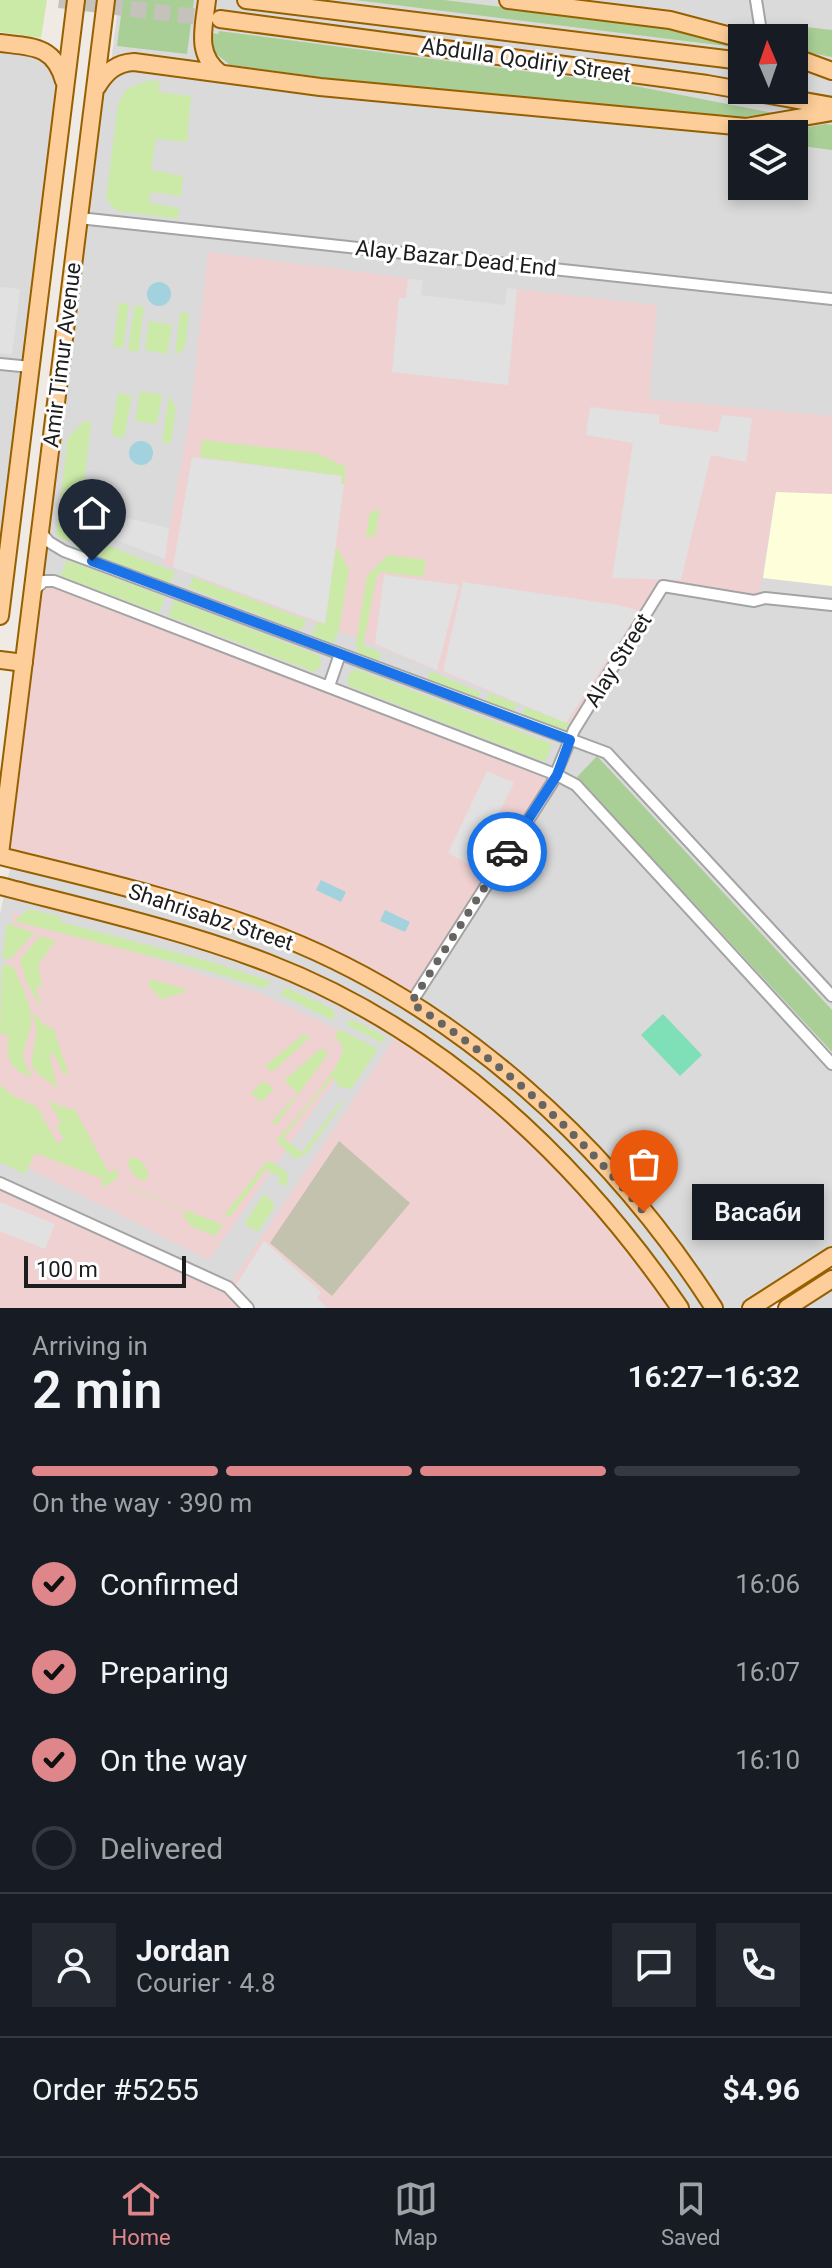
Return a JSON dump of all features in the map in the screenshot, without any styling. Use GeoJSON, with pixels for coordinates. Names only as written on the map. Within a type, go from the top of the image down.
{"type":"FeatureCollection","features":[{"type":"Feature","properties":{"kind":"main road","name":"Amir Timur Avenue"},"geometry":{"type":"LineString","coordinates":[[0,616],[76,0]]}},
{"type":"Feature","properties":{"kind":"main road","name":"Amir Timur Avenue"},"geometry":{"type":"LineString","coordinates":[[0,855],[106,0]]}},
{"type":"Feature","properties":{"kind":"main road"},"geometry":{"type":"LineString","coordinates":[[207,0],[203,46],[207,60],[220,73]]}},
{"type":"Feature","properties":{"kind":"main road","name":"Abdulla Qodiriy Street"},"geometry":{"type":"LineString","coordinates":[[246,0],[728,59]]}},
{"type":"Feature","properties":{"kind":"main road"},"geometry":{"type":"LineString","coordinates":[[508,0],[670,20],[728,35]]}},
{"type":"Feature","properties":{"kind":"main road","name":"Abdulla Qodiriy Street"},"geometry":{"type":"LineString","coordinates":[[220,19],[707,84],[832,109]]}},
{"type":"Feature","properties":{"kind":"main road"},"geometry":{"type":"LineString","coordinates":[[0,43],[48,53],[58,65],[65,87]]}},
{"type":"Feature","properties":{"kind":"main road"},"geometry":{"type":"LineString","coordinates":[[95,91],[106,73],[128,62],[320,87],[746,127],[832,109]]}},
{"type":"Feature","properties":{"kind":"main road"},"geometry":{"type":"LineString","coordinates":[[808,63],[832,73]]}},
{"type":"Feature","properties":{"kind":"main road"},"geometry":{"type":"LineString","coordinates":[[808,70],[832,73]]}},
{"type":"Feature","properties":{"kind":"main road"},"geometry":{"type":"LineString","coordinates":[[0,660],[24,663]]}},
{"type":"Feature","properties":{"kind":"main road","name":"Shahrisabz Street"},"geometry":{"type":"LineString","coordinates":[[0,855],[260,929],[355,970],[411,1003],[492,1061],[572,1132],[644,1212],[714,1308]]}},
{"type":"Feature","properties":{"kind":"main road","name":"Shahrisabz Street"},"geometry":{"type":"LineString","coordinates":[[0,886],[243,954],[318,984],[389,1022],[475,1082],[550,1149],[618,1226],[680,1308]]}},
{"type":"Feature","properties":{"kind":"main road"},"geometry":{"type":"LineString","coordinates":[[751,1308],[832,1256]]}},
{"type":"Feature","properties":{"kind":"main road"},"geometry":{"type":"LineString","coordinates":[[787,1308],[832,1279]]}},
{"type":"Feature","properties":{"kind":"street"},"geometry":{"type":"LineString","coordinates":[[756,0],[760,24]]}},
{"type":"Feature","properties":{"kind":"street","name":"Alay Bazar Dead End"},"geometry":{"type":"LineString","coordinates":[[79,218],[832,299]]}},
{"type":"Feature","properties":{"kind":"street"},"geometry":{"type":"LineString","coordinates":[[0,364],[31,367]]}},
{"type":"Feature","properties":{"kind":"street"},"geometry":{"type":"LineString","coordinates":[[40,530],[49,542],[64,551],[607,753],[832,996]]}},
{"type":"Feature","properties":{"kind":"street"},"geometry":{"type":"LineString","coordinates":[[32,592],[44,581],[54,581],[576,785],[832,1064]]}},
{"type":"Feature","properties":{"kind":"street","name":"Alay Street"},"geometry":{"type":"LineString","coordinates":[[411,1003],[557,775],[570,740],[663,586],[754,601],[765,598],[832,605]]}},
{"type":"Feature","properties":{"kind":"street"},"geometry":{"type":"LineString","coordinates":[[329,686],[340,654]]}},
{"type":"Feature","properties":{"kind":"street"},"geometry":{"type":"LineString","coordinates":[[0,1183],[228,1287],[248,1308]]}},
{"type":"Feature","properties":{"kind":"shaded area"},"geometry":{"type":"Polygon","coordinates":[[[119,0],[832,0],[832,1256],[751,1308],[0,1308],[0,914],[12,859],[95,91],[110,70],[119,0]]]}},
{"type":"Feature","properties":{"kind":"shaded area"},"geometry":{"type":"Polygon","coordinates":[[[0,43],[30,47],[63,75],[0,616],[0,43]]]}},
{"type":"Feature","properties":{"kind":"shaded area"},"geometry":{"type":"Polygon","coordinates":[[[208,252],[423,280],[421,295],[505,305],[507,288],[657,305],[649,399],[832,416],[832,494],[776,492],[758,602],[662,590],[577,727],[163,564],[191,410],[208,252]]]}},
{"type":"Feature","properties":{"kind":"shaded area"},"geometry":{"type":"Polygon","coordinates":[[[408,279],[423,280],[421,295],[505,305],[507,288],[517,289],[508,385],[392,372],[399,298],[406,298],[408,279]]]}},
{"type":"Feature","properties":{"kind":"shaded area"},"geometry":{"type":"Polygon","coordinates":[[[0,287],[20,289],[12,355],[0,353],[0,287]]]}},
{"type":"Feature","properties":{"kind":"shaded area"},"geometry":{"type":"Polygon","coordinates":[[[590,407],[659,415],[659,424],[718,432],[722,415],[752,418],[746,462],[711,455],[681,580],[612,578],[633,443],[586,435],[590,407]]]}},
{"type":"Feature","properties":{"kind":"shaded area"},"geometry":{"type":"Polygon","coordinates":[[[192,457],[342,476],[341,483],[344,485],[325,624],[173,567],[192,457]]]}},
{"type":"Feature","properties":{"kind":"shaded area"},"geometry":{"type":"Polygon","coordinates":[[[776,492],[832,494],[832,586],[763,578],[776,492]]]}},
{"type":"Feature","properties":{"kind":"shaded area"},"geometry":{"type":"Polygon","coordinates":[[[110,514],[169,528],[165,559],[106,536],[110,514]]]}},
{"type":"Feature","properties":{"kind":"shaded area"},"geometry":{"type":"Polygon","coordinates":[[[384,575],[459,585],[437,670],[375,644],[384,575]]]}},
{"type":"Feature","properties":{"kind":"shaded area"},"geometry":{"type":"Polygon","coordinates":[[[44,581],[557,775],[411,1003],[304,946],[0,856],[32,592],[44,581]]]}},
{"type":"Feature","properties":{"kind":"shaded area"},"geometry":{"type":"Polygon","coordinates":[[[463,582],[618,605],[639,611],[566,723],[443,671],[463,582]]]}},
{"type":"Feature","properties":{"kind":"shaded area"},"geometry":{"type":"Polygon","coordinates":[[[487,771],[514,783],[472,866],[448,853],[487,771]]]}},
{"type":"Feature","properties":{"kind":"shaded area"},"geometry":{"type":"Polygon","coordinates":[[[13,912],[262,994],[362,1041],[209,1260],[0,1154],[0,1012],[13,912]]]}},
{"type":"Feature","properties":{"kind":"shaded area"},"geometry":{"type":"Polygon","coordinates":[[[401,1029],[514,1115],[680,1308],[0,1308],[0,1183],[228,1287],[401,1029]]]}},
{"type":"Feature","properties":{"kind":"shaded area"},"geometry":{"type":"Polygon","coordinates":[[[339,1141],[410,1203],[332,1296],[270,1243],[339,1141]]]}},
{"type":"Feature","properties":{"kind":"shaded area"},"geometry":{"type":"Polygon","coordinates":[[[0,1202],[55,1224],[45,1249],[0,1231],[0,1202]]]}},
{"type":"Feature","properties":{"kind":"shaded area"},"geometry":{"type":"Polygon","coordinates":[[[264,1241],[321,1292],[317,1298],[327,1308],[242,1308],[230,1294],[264,1241]]]}},
{"type":"Feature","properties":{"kind":"shaded area"},"geometry":{"type":"Polygon","coordinates":[[[832,1279],[832,1308],[787,1308],[832,1279]]]}},
{"type":"Feature","properties":{"kind":"green space"},"geometry":{"type":"Polygon","coordinates":[[[0,0],[47,0],[41,38],[0,32],[0,0]]]}},
{"type":"Feature","properties":{"kind":"green space"},"geometry":{"type":"Polygon","coordinates":[[[123,0],[194,0],[187,54],[117,46],[123,0]]]}},
{"type":"Feature","properties":{"kind":"green space"},"geometry":{"type":"Polygon","coordinates":[[[355,0],[444,0],[657,26],[694,33],[728,44],[728,46],[355,0]]]}},
{"type":"Feature","properties":{"kind":"green space"},"geometry":{"type":"Polygon","coordinates":[[[808,27],[832,30],[832,57],[808,53],[808,27]]]}},
{"type":"Feature","properties":{"kind":"green space"},"geometry":{"type":"Polygon","coordinates":[[[219,31],[630,85],[773,113],[736,118],[432,92],[230,65],[214,52],[212,33],[218,34],[219,31]]]}},
{"type":"Feature","properties":{"kind":"green space"},"geometry":{"type":"Polygon","coordinates":[[[147,81],[160,81],[158,92],[191,96],[187,142],[156,139],[151,170],[183,176],[181,196],[151,192],[149,203],[179,208],[178,219],[117,211],[106,199],[118,104],[127,89],[147,81]]]}},
{"type":"Feature","properties":{"kind":"green space"},"geometry":{"type":"Polygon","coordinates":[[[832,125],[832,150],[808,147],[808,127],[832,125]]]}},
{"type":"Feature","properties":{"kind":"green space"},"geometry":{"type":"Polygon","coordinates":[[[119,303],[129,304],[123,348],[113,347],[119,303]]]}},
{"type":"Feature","properties":{"kind":"green space"},"geometry":{"type":"Polygon","coordinates":[[[135,305],[144,307],[138,352],[128,350],[135,305]]]}},
{"type":"Feature","properties":{"kind":"green space"},"geometry":{"type":"Polygon","coordinates":[[[180,312],[189,314],[185,348],[175,355],[180,312]]]}},
{"type":"Feature","properties":{"kind":"green space"},"geometry":{"type":"Polygon","coordinates":[[[149,321],[172,325],[167,354],[145,350],[149,321]]]}},
{"type":"Feature","properties":{"kind":"green space"},"geometry":{"type":"Polygon","coordinates":[[[140,391],[162,395],[157,424],[135,421],[140,391]]]}},
{"type":"Feature","properties":{"kind":"green space"},"geometry":{"type":"Polygon","coordinates":[[[118,393],[132,396],[124,438],[111,435],[118,393]]]}},
{"type":"Feature","properties":{"kind":"green space"},"geometry":{"type":"Polygon","coordinates":[[[169,396],[176,408],[171,443],[162,442],[169,396]]]}},
{"type":"Feature","properties":{"kind":"green space"},"geometry":{"type":"Polygon","coordinates":[[[84,421],[91,423],[79,527],[69,542],[56,536],[68,438],[84,421]]]}},
{"type":"Feature","properties":{"kind":"green space"},"geometry":{"type":"Polygon","coordinates":[[[202,440],[316,453],[346,467],[344,485],[341,476],[200,457],[202,440]]]}},
{"type":"Feature","properties":{"kind":"green space"},"geometry":{"type":"Polygon","coordinates":[[[380,508],[376,534],[366,539],[369,514],[380,508]]]}},
{"type":"Feature","properties":{"kind":"green space"},"geometry":{"type":"Polygon","coordinates":[[[88,538],[175,572],[170,583],[74,547],[88,538]]]}},
{"type":"Feature","properties":{"kind":"green space"},"geometry":{"type":"Polygon","coordinates":[[[336,546],[349,569],[339,630],[333,643],[312,635],[318,621],[325,623],[336,546]]]}},
{"type":"Feature","properties":{"kind":"green space"},"geometry":{"type":"Polygon","coordinates":[[[388,555],[426,560],[423,577],[382,572],[377,575],[363,645],[381,653],[378,661],[357,652],[356,643],[367,576],[388,555]]]}},
{"type":"Feature","properties":{"kind":"green space"},"geometry":{"type":"Polygon","coordinates":[[[67,560],[165,597],[159,613],[61,576],[67,560]]]}},
{"type":"Feature","properties":{"kind":"green space"},"geometry":{"type":"Polygon","coordinates":[[[193,577],[306,620],[301,631],[189,588],[193,577]]]}},
{"type":"Feature","properties":{"kind":"green space"},"geometry":{"type":"Polygon","coordinates":[[[656,599],[567,734],[522,717],[525,707],[570,724],[648,601],[656,599]]]}},
{"type":"Feature","properties":{"kind":"green space"},"geometry":{"type":"Polygon","coordinates":[[[175,600],[320,656],[321,666],[314,672],[168,616],[175,600]]]}},
{"type":"Feature","properties":{"kind":"green space"},"geometry":{"type":"Polygon","coordinates":[[[356,669],[552,744],[545,762],[349,686],[347,676],[356,669]]]}},
{"type":"Feature","properties":{"kind":"green space"},"geometry":{"type":"Polygon","coordinates":[[[430,671],[481,693],[476,700],[428,681],[430,671]]]}},
{"type":"Feature","properties":{"kind":"green space"},"geometry":{"type":"Polygon","coordinates":[[[489,693],[517,704],[512,714],[486,703],[489,693]]]}},
{"type":"Feature","properties":{"kind":"green space"},"geometry":{"type":"Polygon","coordinates":[[[597,756],[832,1010],[832,1052],[577,777],[597,756]]]}},
{"type":"Feature","properties":{"kind":"green space"},"geometry":{"type":"Polygon","coordinates":[[[29,909],[61,917],[61,922],[212,962],[272,982],[263,988],[14,921],[29,909]]]}},
{"type":"Feature","properties":{"kind":"green space"},"geometry":{"type":"Polygon","coordinates":[[[7,923],[34,933],[10,959],[2,958],[7,923]]]}},
{"type":"Feature","properties":{"kind":"green space"},"geometry":{"type":"Polygon","coordinates":[[[40,936],[56,941],[38,964],[42,987],[36,985],[41,1008],[26,981],[20,959],[40,936]]]}},
{"type":"Feature","properties":{"kind":"green space"},"geometry":{"type":"Polygon","coordinates":[[[2,965],[13,966],[30,1008],[31,1022],[23,1056],[32,1077],[11,1063],[8,1035],[0,1034],[2,965]]]}},
{"type":"Feature","properties":{"kind":"green space"},"geometry":{"type":"Polygon","coordinates":[[[150,979],[185,989],[186,992],[161,999],[148,985],[150,979]]]}},
{"type":"Feature","properties":{"kind":"green space"},"geometry":{"type":"Polygon","coordinates":[[[287,988],[332,1009],[335,1013],[333,1020],[279,994],[287,988]]]}},
{"type":"Feature","properties":{"kind":"green space"},"geometry":{"type":"Polygon","coordinates":[[[32,1012],[46,1026],[53,1028],[69,1075],[64,1075],[55,1056],[49,1053],[57,1088],[37,1073],[31,1064],[37,1030],[32,1012]]]}},
{"type":"Feature","properties":{"kind":"green space"},"geometry":{"type":"Polygon","coordinates":[[[663,1014],[702,1055],[680,1076],[641,1035],[663,1014]]]}},
{"type":"Feature","properties":{"kind":"green space"},"geometry":{"type":"Polygon","coordinates":[[[356,1021],[385,1037],[382,1043],[345,1024],[356,1021]]]}},
{"type":"Feature","properties":{"kind":"green space"},"geometry":{"type":"Polygon","coordinates":[[[339,1029],[378,1049],[351,1089],[339,1087],[333,1077],[283,1138],[302,1152],[343,1102],[307,1153],[295,1159],[276,1140],[316,1095],[341,1057],[343,1047],[335,1036],[339,1029]]]}},
{"type":"Feature","properties":{"kind":"green space"},"geometry":{"type":"Polygon","coordinates":[[[304,1034],[310,1037],[272,1072],[265,1066],[304,1034]]]}},
{"type":"Feature","properties":{"kind":"green space"},"geometry":{"type":"Polygon","coordinates":[[[320,1049],[326,1050],[327,1055],[276,1125],[272,1122],[298,1093],[284,1081],[320,1049]]]}},
{"type":"Feature","properties":{"kind":"green space"},"geometry":{"type":"Polygon","coordinates":[[[264,1081],[274,1089],[261,1102],[251,1093],[264,1081]]]}},
{"type":"Feature","properties":{"kind":"green space"},"geometry":{"type":"Polygon","coordinates":[[[0,1085],[12,1095],[37,1107],[57,1143],[64,1140],[56,1126],[61,1123],[49,1102],[62,1109],[62,1105],[71,1110],[74,1108],[109,1173],[116,1169],[119,1173],[115,1180],[103,1187],[103,1179],[35,1153],[25,1174],[0,1162],[0,1085]]]}},
{"type":"Feature","properties":{"kind":"green space"},"geometry":{"type":"Polygon","coordinates":[[[130,1157],[144,1165],[148,1172],[147,1180],[140,1180],[132,1173],[128,1164],[130,1157]]]}},
{"type":"Feature","properties":{"kind":"green space"},"geometry":{"type":"Polygon","coordinates":[[[270,1161],[287,1172],[288,1181],[284,1187],[278,1183],[281,1178],[266,1169],[229,1218],[225,1214],[266,1162],[270,1161]]]}},
{"type":"Feature","properties":{"kind":"green space"},"geometry":{"type":"Polygon","coordinates":[[[125,1187],[223,1225],[215,1236],[188,1225],[190,1221],[184,1219],[186,1211],[125,1187]]]}},
{"type":"Feature","properties":{"kind":"green space"},"geometry":{"type":"Polygon","coordinates":[[[264,1194],[274,1203],[274,1208],[258,1232],[244,1224],[264,1194]]]}},
{"type":"Feature","properties":{"kind":"water"},"geometry":{"type":"Polygon","coordinates":[[[159,282],[170,289],[171,294],[164,305],[159,306],[148,299],[147,294],[154,283],[159,282]]]}},
{"type":"Feature","properties":{"kind":"water"},"geometry":{"type":"Polygon","coordinates":[[[141,441],[152,448],[153,453],[146,464],[141,465],[130,458],[129,453],[136,442],[141,441]]]}},
{"type":"Feature","properties":{"kind":"water"},"geometry":{"type":"Polygon","coordinates":[[[321,880],[346,892],[341,902],[316,890],[321,880]]]}},
{"type":"Feature","properties":{"kind":"water"},"geometry":{"type":"Polygon","coordinates":[[[385,910],[410,922],[405,932],[380,921],[385,910]]]}},
{"type":"Feature","properties":{"kind":"tunnel"},"geometry":{"type":"LineString","coordinates":[[59,0],[216,19]]}},
{"type":"Feature","properties":{"kind":"way so far"},"geometry":{"type":"LineString","coordinates":[[507,852],[411,1003],[471,1045],[533,1095],[584,1145],[644,1212]]}},
{"type":"Feature","properties":{"kind":"place","name":"Васаби"},"geometry":{"type":"Point","coordinates":[644,1212]}},
{"type":"Feature","properties":{"kind":"route"},"geometry":{"type":"LineString","coordinates":[[92,561],[570,740],[557,775],[507,852]]}}]}
